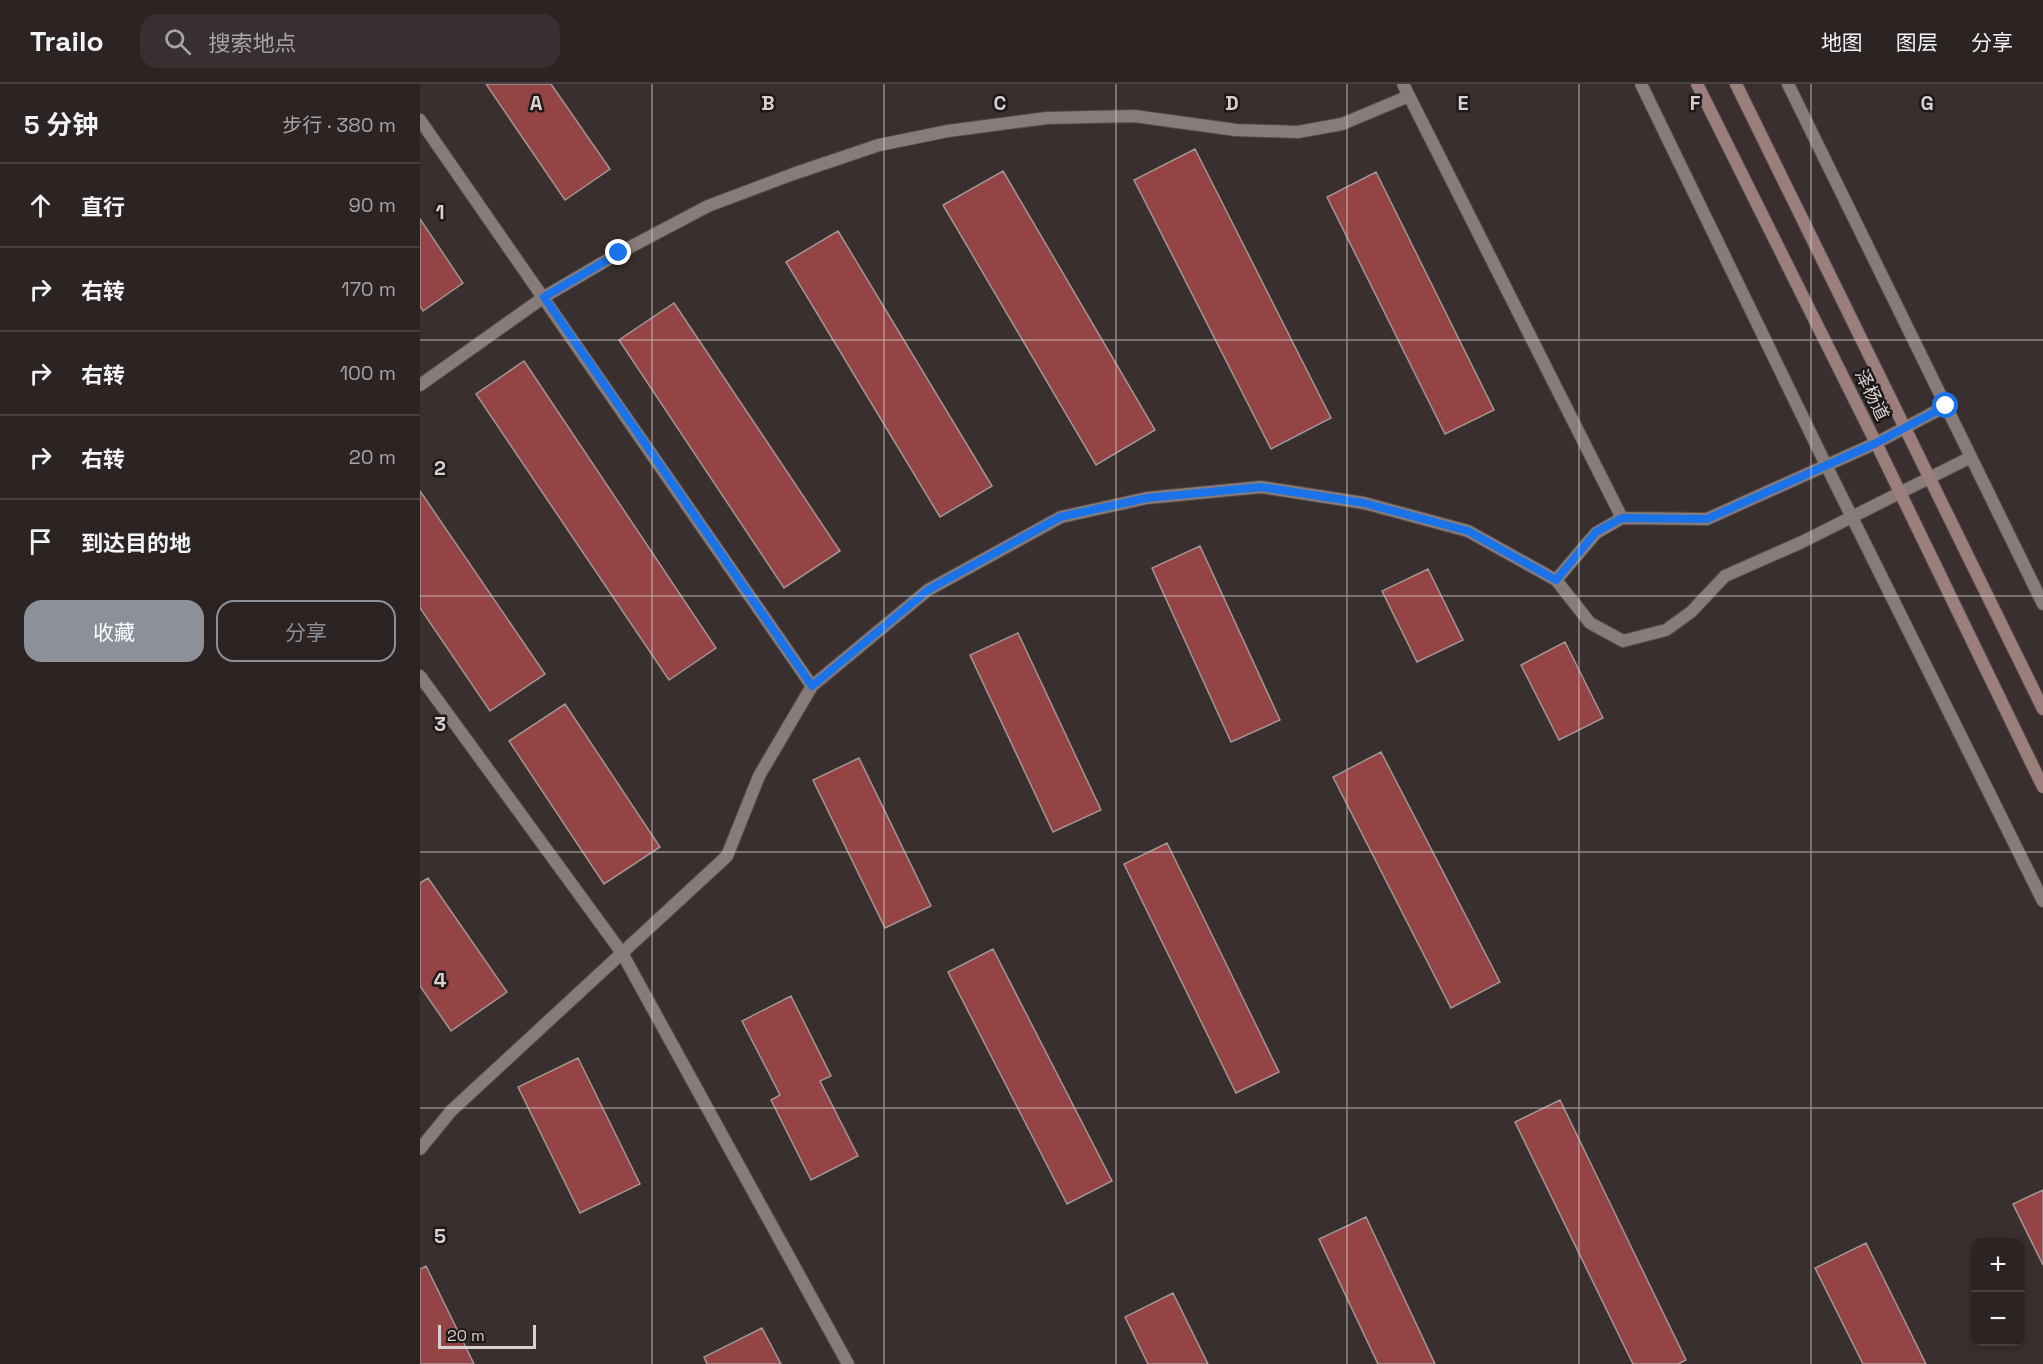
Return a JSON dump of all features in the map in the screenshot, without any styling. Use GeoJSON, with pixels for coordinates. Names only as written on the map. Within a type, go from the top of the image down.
{"type":"FeatureCollection","features":[{"type":"Feature","properties":{"kind":"main road","name":"泽杨道"},"geometry":{"type":"LineString","coordinates":[[1697,84],[1876,443],[2043,787]]}},
{"type":"Feature","properties":{"kind":"main road","name":"泽杨道"},"geometry":{"type":"LineString","coordinates":[[1736,84],[2043,709]]}},
{"type":"Feature","properties":{"kind":"street"},"geometry":{"type":"LineString","coordinates":[[1403,84],[1622,518]]}},
{"type":"Feature","properties":{"kind":"street"},"geometry":{"type":"LineString","coordinates":[[1641,84],[1826,465],[2043,901]]}},
{"type":"Feature","properties":{"kind":"street"},"geometry":{"type":"LineString","coordinates":[[1788,84],[2043,604]]}},
{"type":"Feature","properties":{"kind":"street"},"geometry":{"type":"LineString","coordinates":[[420,385],[544,297],[619,253],[708,206],[879,145],[948,131],[1047,118],[1134,116],[1236,130],[1298,132],[1342,124],[1409,96]]}},
{"type":"Feature","properties":{"kind":"street"},"geometry":{"type":"LineString","coordinates":[[420,120],[812,686]]}},
{"type":"Feature","properties":{"kind":"street"},"geometry":{"type":"LineString","coordinates":[[1556,580],[1596,532],[1622,518],[1707,519],[1876,443],[1946,406]]}},
{"type":"Feature","properties":{"kind":"street"},"geometry":{"type":"LineString","coordinates":[[420,1149],[451,1111],[727,856],[759,776],[812,686],[928,590],[1060,517],[1147,498],[1261,487],[1364,503],[1468,531],[1556,580],[1590,623],[1623,641],[1666,630],[1691,612],[1725,576],[1802,542],[1971,457]]}},
{"type":"Feature","properties":{"kind":"street"},"geometry":{"type":"LineString","coordinates":[[420,676],[622,953],[848,1364]]}},
{"type":"Feature","properties":{"kind":"building"},"geometry":{"type":"Polygon","coordinates":[[[486,84],[551,84],[610,169],[565,200],[486,84]]]}},
{"type":"Feature","properties":{"kind":"building"},"geometry":{"type":"Polygon","coordinates":[[[1195,149],[1331,418],[1271,449],[1134,180],[1195,149]]]}},
{"type":"Feature","properties":{"kind":"building"},"geometry":{"type":"Polygon","coordinates":[[[1003,171],[1155,430],[1096,465],[943,205],[1003,171]]]}},
{"type":"Feature","properties":{"kind":"building"},"geometry":{"type":"Polygon","coordinates":[[[1376,172],[1494,410],[1445,434],[1327,197],[1376,172]]]}},
{"type":"Feature","properties":{"kind":"building"},"geometry":{"type":"Polygon","coordinates":[[[420,219],[463,283],[423,311],[420,306],[420,219]]]}},
{"type":"Feature","properties":{"kind":"building"},"geometry":{"type":"Polygon","coordinates":[[[838,231],[992,486],[940,517],[786,262],[838,231]]]}},
{"type":"Feature","properties":{"kind":"building"},"geometry":{"type":"Polygon","coordinates":[[[674,303],[840,551],[784,588],[619,340],[674,303]]]}},
{"type":"Feature","properties":{"kind":"building"},"geometry":{"type":"Polygon","coordinates":[[[524,361],[716,648],[669,680],[476,394],[524,361]]]}},
{"type":"Feature","properties":{"kind":"building"},"geometry":{"type":"Polygon","coordinates":[[[420,491],[545,674],[490,711],[420,608],[420,491]]]}},
{"type":"Feature","properties":{"kind":"building"},"geometry":{"type":"Polygon","coordinates":[[[1200,546],[1280,720],[1231,742],[1152,568],[1200,546]]]}},
{"type":"Feature","properties":{"kind":"building"},"geometry":{"type":"Polygon","coordinates":[[[1428,569],[1463,640],[1417,662],[1382,591],[1428,569]]]}},
{"type":"Feature","properties":{"kind":"building"},"geometry":{"type":"Polygon","coordinates":[[[1018,633],[1101,810],[1053,832],[970,655],[1018,633]]]}},
{"type":"Feature","properties":{"kind":"building"},"geometry":{"type":"Polygon","coordinates":[[[1565,642],[1603,718],[1559,740],[1521,665],[1565,642]]]}},
{"type":"Feature","properties":{"kind":"building"},"geometry":{"type":"Polygon","coordinates":[[[565,704],[660,847],[604,884],[509,741],[565,704]]]}},
{"type":"Feature","properties":{"kind":"building"},"geometry":{"type":"Polygon","coordinates":[[[1381,752],[1500,982],[1451,1008],[1333,777],[1381,752]]]}},
{"type":"Feature","properties":{"kind":"building"},"geometry":{"type":"Polygon","coordinates":[[[859,758],[931,906],[885,928],[813,780],[859,758]]]}},
{"type":"Feature","properties":{"kind":"building"},"geometry":{"type":"Polygon","coordinates":[[[1167,843],[1279,1072],[1236,1093],[1124,864],[1167,843]]]}},
{"type":"Feature","properties":{"kind":"building"},"geometry":{"type":"Polygon","coordinates":[[[428,878],[507,992],[451,1031],[420,986],[420,883],[428,878]]]}},
{"type":"Feature","properties":{"kind":"building"},"geometry":{"type":"Polygon","coordinates":[[[993,949],[1112,1181],[1067,1204],[948,972],[993,949]]]}},
{"type":"Feature","properties":{"kind":"building"},"geometry":{"type":"Polygon","coordinates":[[[791,996],[831,1076],[820,1081],[858,1156],[811,1180],[771,1100],[780,1095],[742,1021],[791,996]]]}},
{"type":"Feature","properties":{"kind":"building"},"geometry":{"type":"Polygon","coordinates":[[[578,1058],[640,1184],[580,1213],[518,1087],[578,1058]]]}},
{"type":"Feature","properties":{"kind":"building"},"geometry":{"type":"Polygon","coordinates":[[[1560,1100],[1686,1360],[1678,1364],[1633,1364],[1515,1122],[1560,1100]]]}},
{"type":"Feature","properties":{"kind":"building"},"geometry":{"type":"Polygon","coordinates":[[[2043,1190],[2043,1265],[2013,1204],[2043,1190]]]}},
{"type":"Feature","properties":{"kind":"building"},"geometry":{"type":"Polygon","coordinates":[[[1366,1217],[1435,1364],[1378,1364],[1319,1239],[1366,1217]]]}},
{"type":"Feature","properties":{"kind":"building"},"geometry":{"type":"Polygon","coordinates":[[[1866,1243],[1926,1364],[1863,1364],[1815,1268],[1866,1243]]]}},
{"type":"Feature","properties":{"kind":"building"},"geometry":{"type":"Polygon","coordinates":[[[426,1266],[474,1364],[420,1364],[420,1269],[426,1266]]]}},
{"type":"Feature","properties":{"kind":"building"},"geometry":{"type":"Polygon","coordinates":[[[1173,1293],[1208,1364],[1148,1364],[1125,1317],[1173,1293]]]}},
{"type":"Feature","properties":{"kind":"building"},"geometry":{"type":"Polygon","coordinates":[[[762,1328],[781,1364],[707,1364],[704,1357],[762,1328]]]}},
{"type":"Feature","properties":{"kind":"route"},"geometry":{"type":"LineString","coordinates":[[619,253],[544,297],[812,686],[928,590],[1060,517],[1147,498],[1261,487],[1364,503],[1468,531],[1556,580],[1596,532],[1622,518],[1707,519],[1876,443],[1946,406]]}}]}
